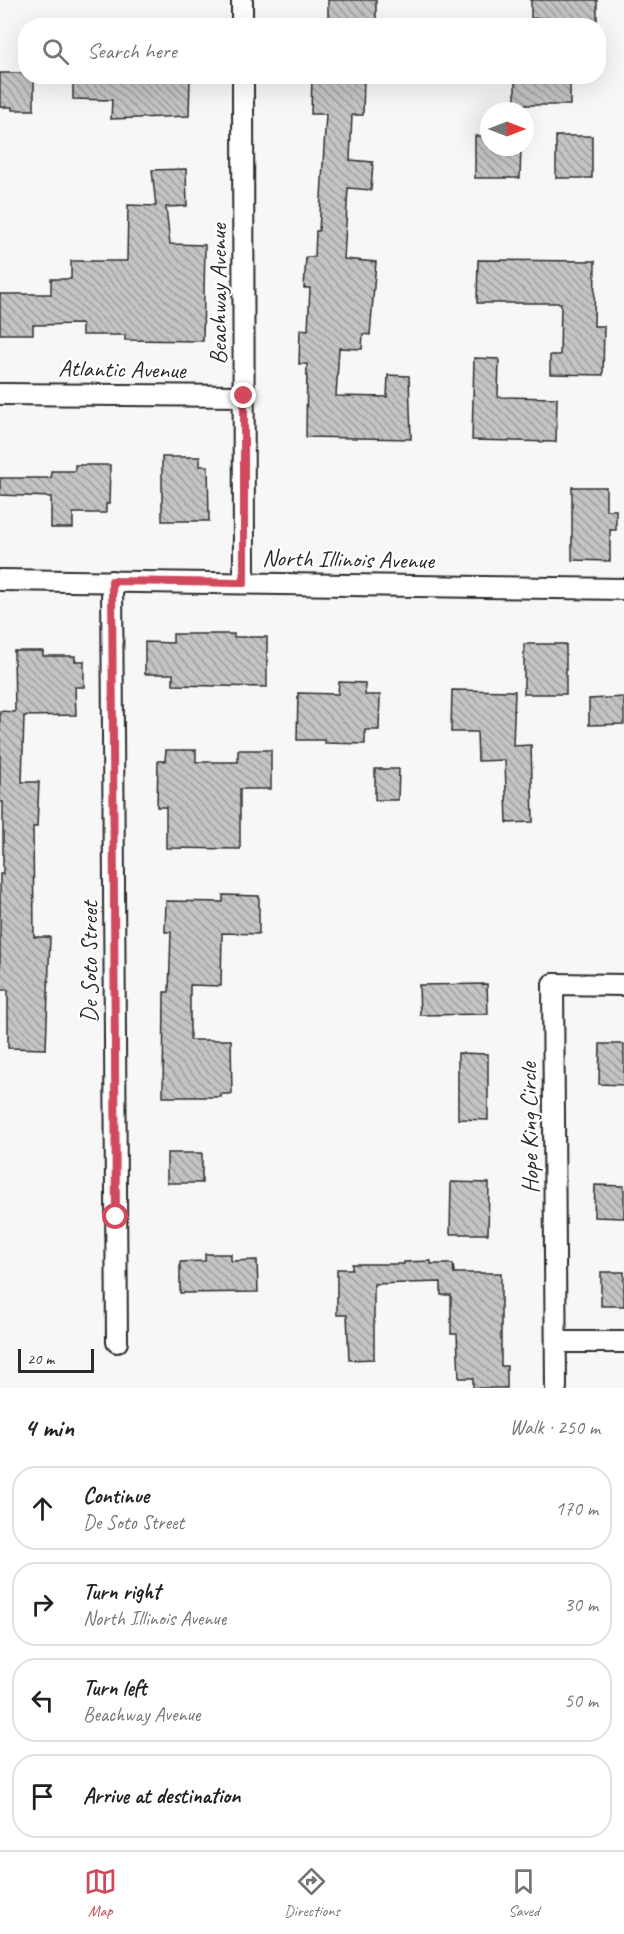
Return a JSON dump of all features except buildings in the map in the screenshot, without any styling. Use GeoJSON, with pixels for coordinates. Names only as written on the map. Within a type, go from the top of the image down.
{"type":"FeatureCollection","features":[{"type":"Feature","properties":{"kind":"street"},"geometry":{"type":"LineString","coordinates":[[242,0],[242,18]]}},
{"type":"Feature","properties":{"kind":"street","name":"Beachway Avenue"},"geometry":{"type":"LineString","coordinates":[[243,84],[244,583]]}},
{"type":"Feature","properties":{"kind":"street","name":"Atlantic Avenue"},"geometry":{"type":"LineString","coordinates":[[0,394],[244,396]]}},
{"type":"Feature","properties":{"kind":"street","name":"North Illinois Avenue"},"geometry":{"type":"LineString","coordinates":[[0,580],[624,589]]}},
{"type":"Feature","properties":{"kind":"street","name":"De Soto Street"},"geometry":{"type":"LineString","coordinates":[[112,581],[117,1342]]}},
{"type":"Feature","properties":{"kind":"street","name":"Hope King Circle"},"geometry":{"type":"LineString","coordinates":[[556,1388],[554,984],[624,985]]}},
{"type":"Feature","properties":{"kind":"street"},"geometry":{"type":"LineString","coordinates":[[557,1342],[624,1342]]}},
{"type":"Feature","properties":{"kind":"route"},"geometry":{"type":"LineString","coordinates":[[116,1217],[112,581],[244,583],[244,396]]}}]}
